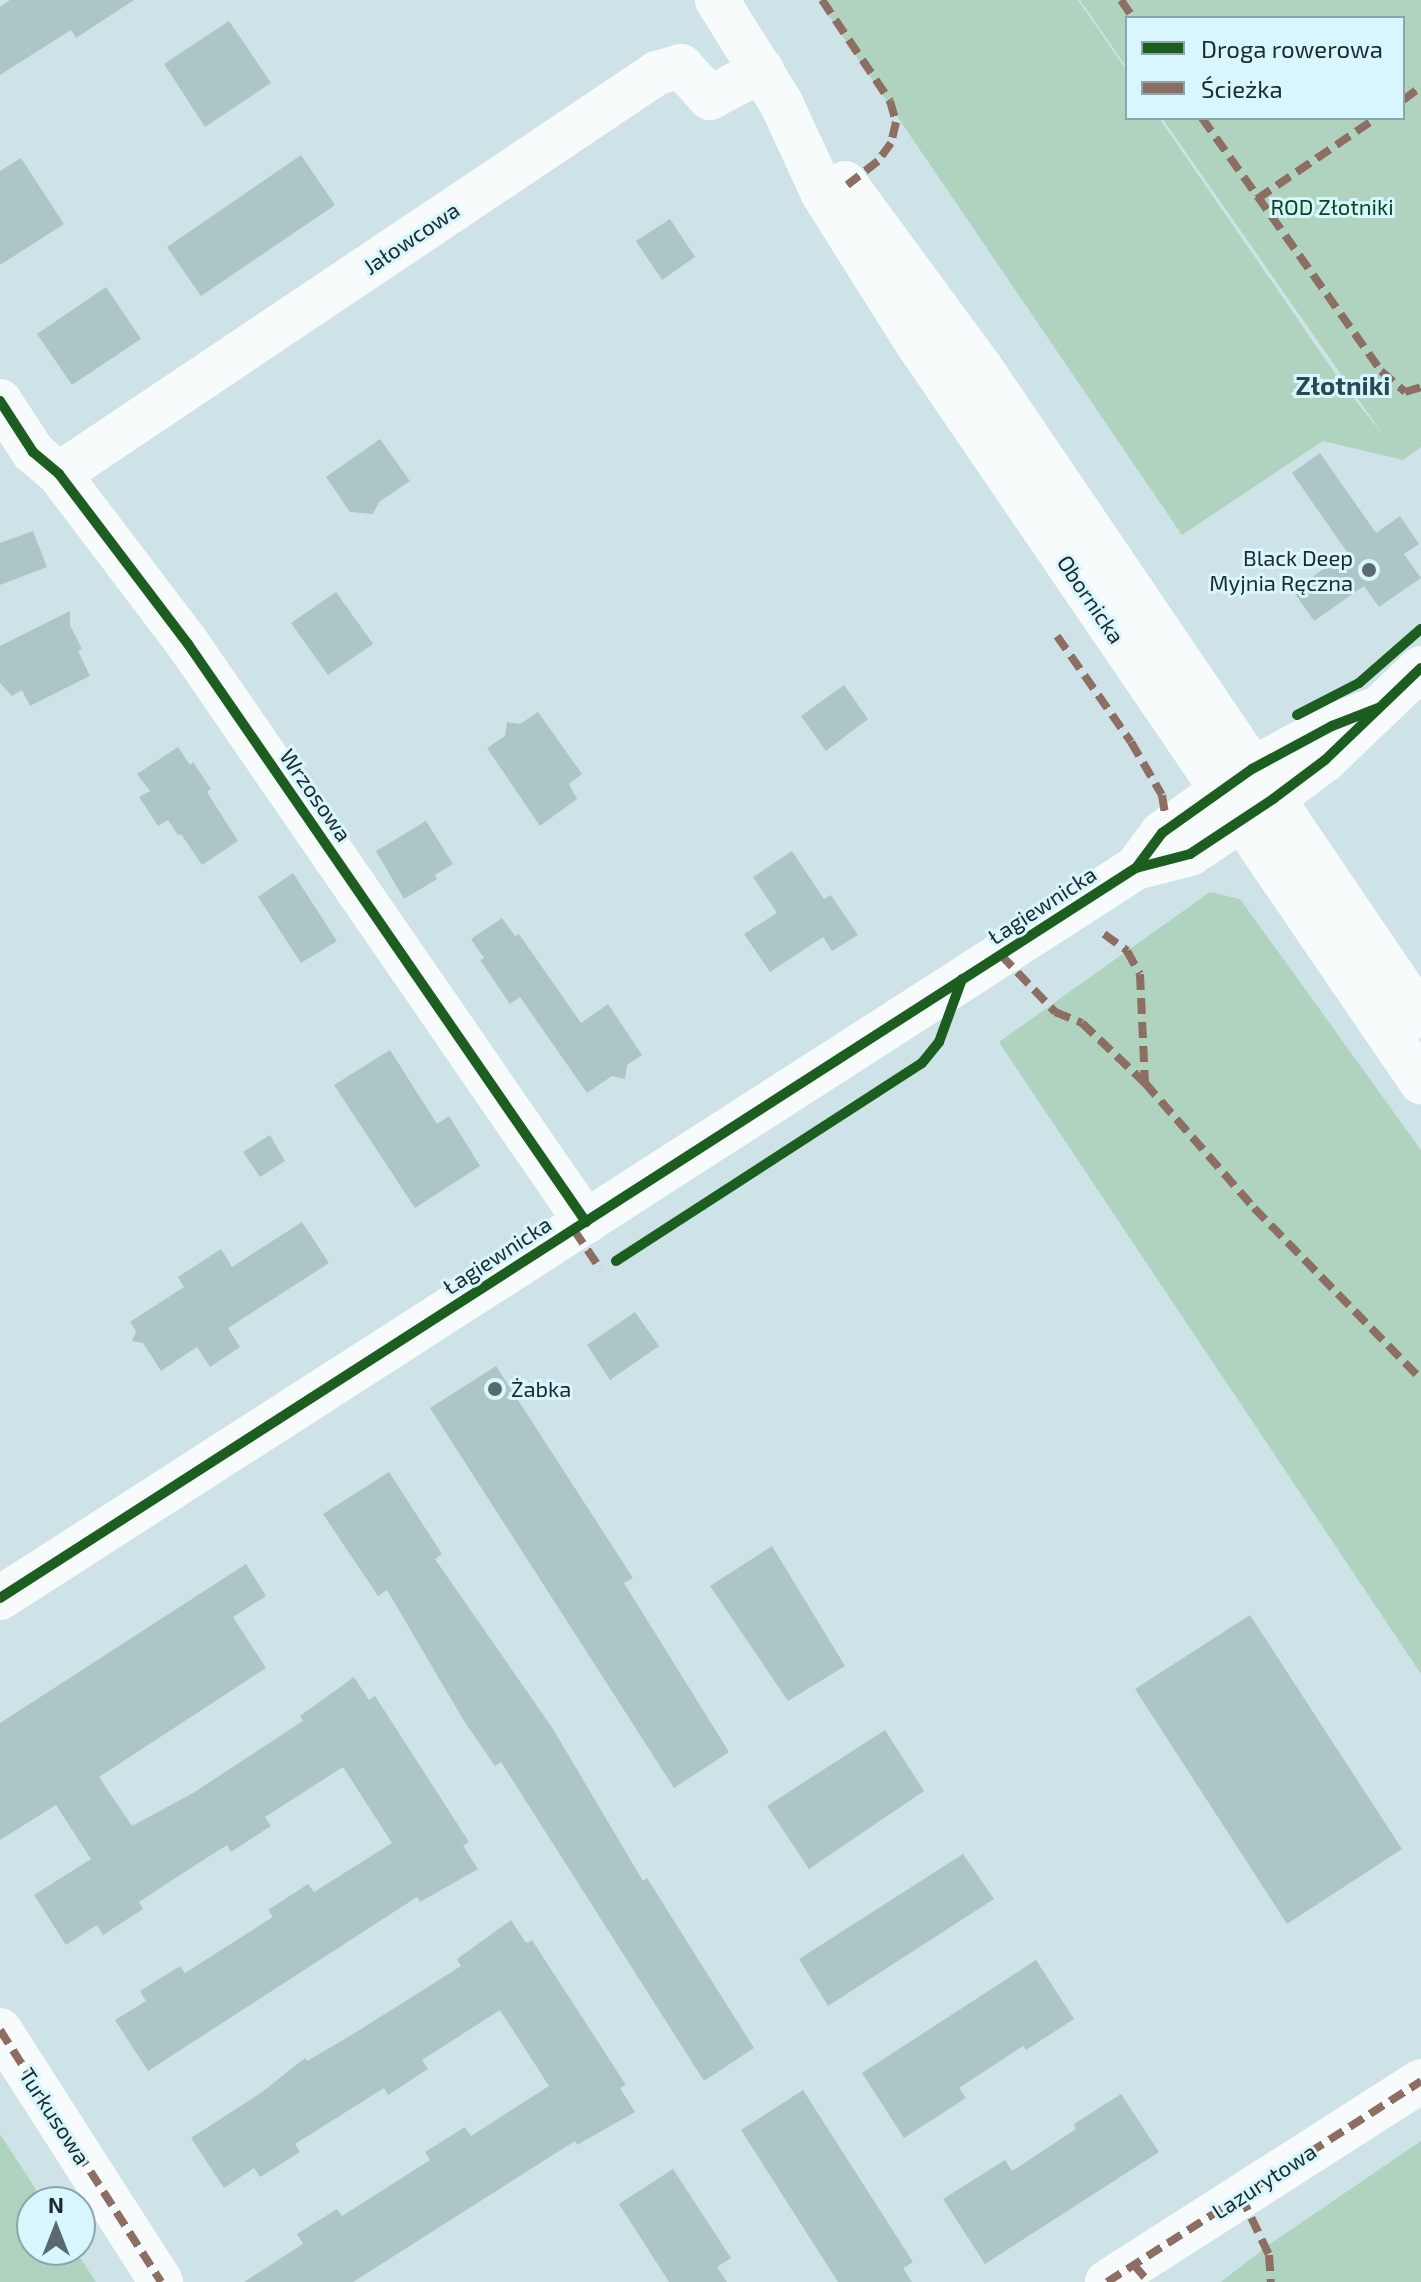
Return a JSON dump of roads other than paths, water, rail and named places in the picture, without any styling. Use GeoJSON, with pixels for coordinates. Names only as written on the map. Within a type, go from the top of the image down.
{"type":"FeatureCollection","features":[{"type":"Feature","properties":{"kind":"street","name":"Obornicka"},"geometry":{"type":"LineString","coordinates":[[717,0],[771,86],[823,194],[917,343],[1247,795],[1421,1017]]}},
{"type":"Feature","properties":{"kind":"street","name":"Jałowcowa"},"geometry":{"type":"LineString","coordinates":[[59,474],[657,73],[681,66],[710,98],[771,86]]}},
{"type":"Feature","properties":{"kind":"street","name":"Wrzosowa"},"geometry":{"type":"LineString","coordinates":[[0,401],[33,452],[59,474],[188,644],[586,1222]]}},
{"type":"Feature","properties":{"kind":"street","name":"Łagiewnicka"},"geometry":{"type":"LineString","coordinates":[[0,1598],[1136,868],[1179,859],[1247,795],[1325,760],[1421,668]]}},
{"type":"Feature","properties":{"kind":"street","name":"Obornicka"},"geometry":{"type":"LineString","coordinates":[[1247,795],[1421,1082]]}},
{"type":"Feature","properties":{"kind":"street","name":"Turkusowa"},"geometry":{"type":"LineString","coordinates":[[0,2030],[161,2282]]}},
{"type":"Feature","properties":{"kind":"street","name":"Lazurytowa"},"geometry":{"type":"LineString","coordinates":[[1107,2282],[1421,2081]]}},
{"type":"Feature","properties":{"kind":"place","name":"Black Deep Myjnia Ręczna"},"geometry":{"type":"Point","coordinates":[1369,570]}},
{"type":"Feature","properties":{"kind":"place","name":"Żabka"},"geometry":{"type":"Point","coordinates":[495,1389]}},
{"type":"Feature","properties":{"kind":"district","name":"Złotniki"},"geometry":{"type":"Point","coordinates":[1343,385]}},
{"type":"Feature","properties":{"kind":"park label","name":"ROD Złotniki"},"geometry":{"type":"Point","coordinates":[1332,207]}}]}
